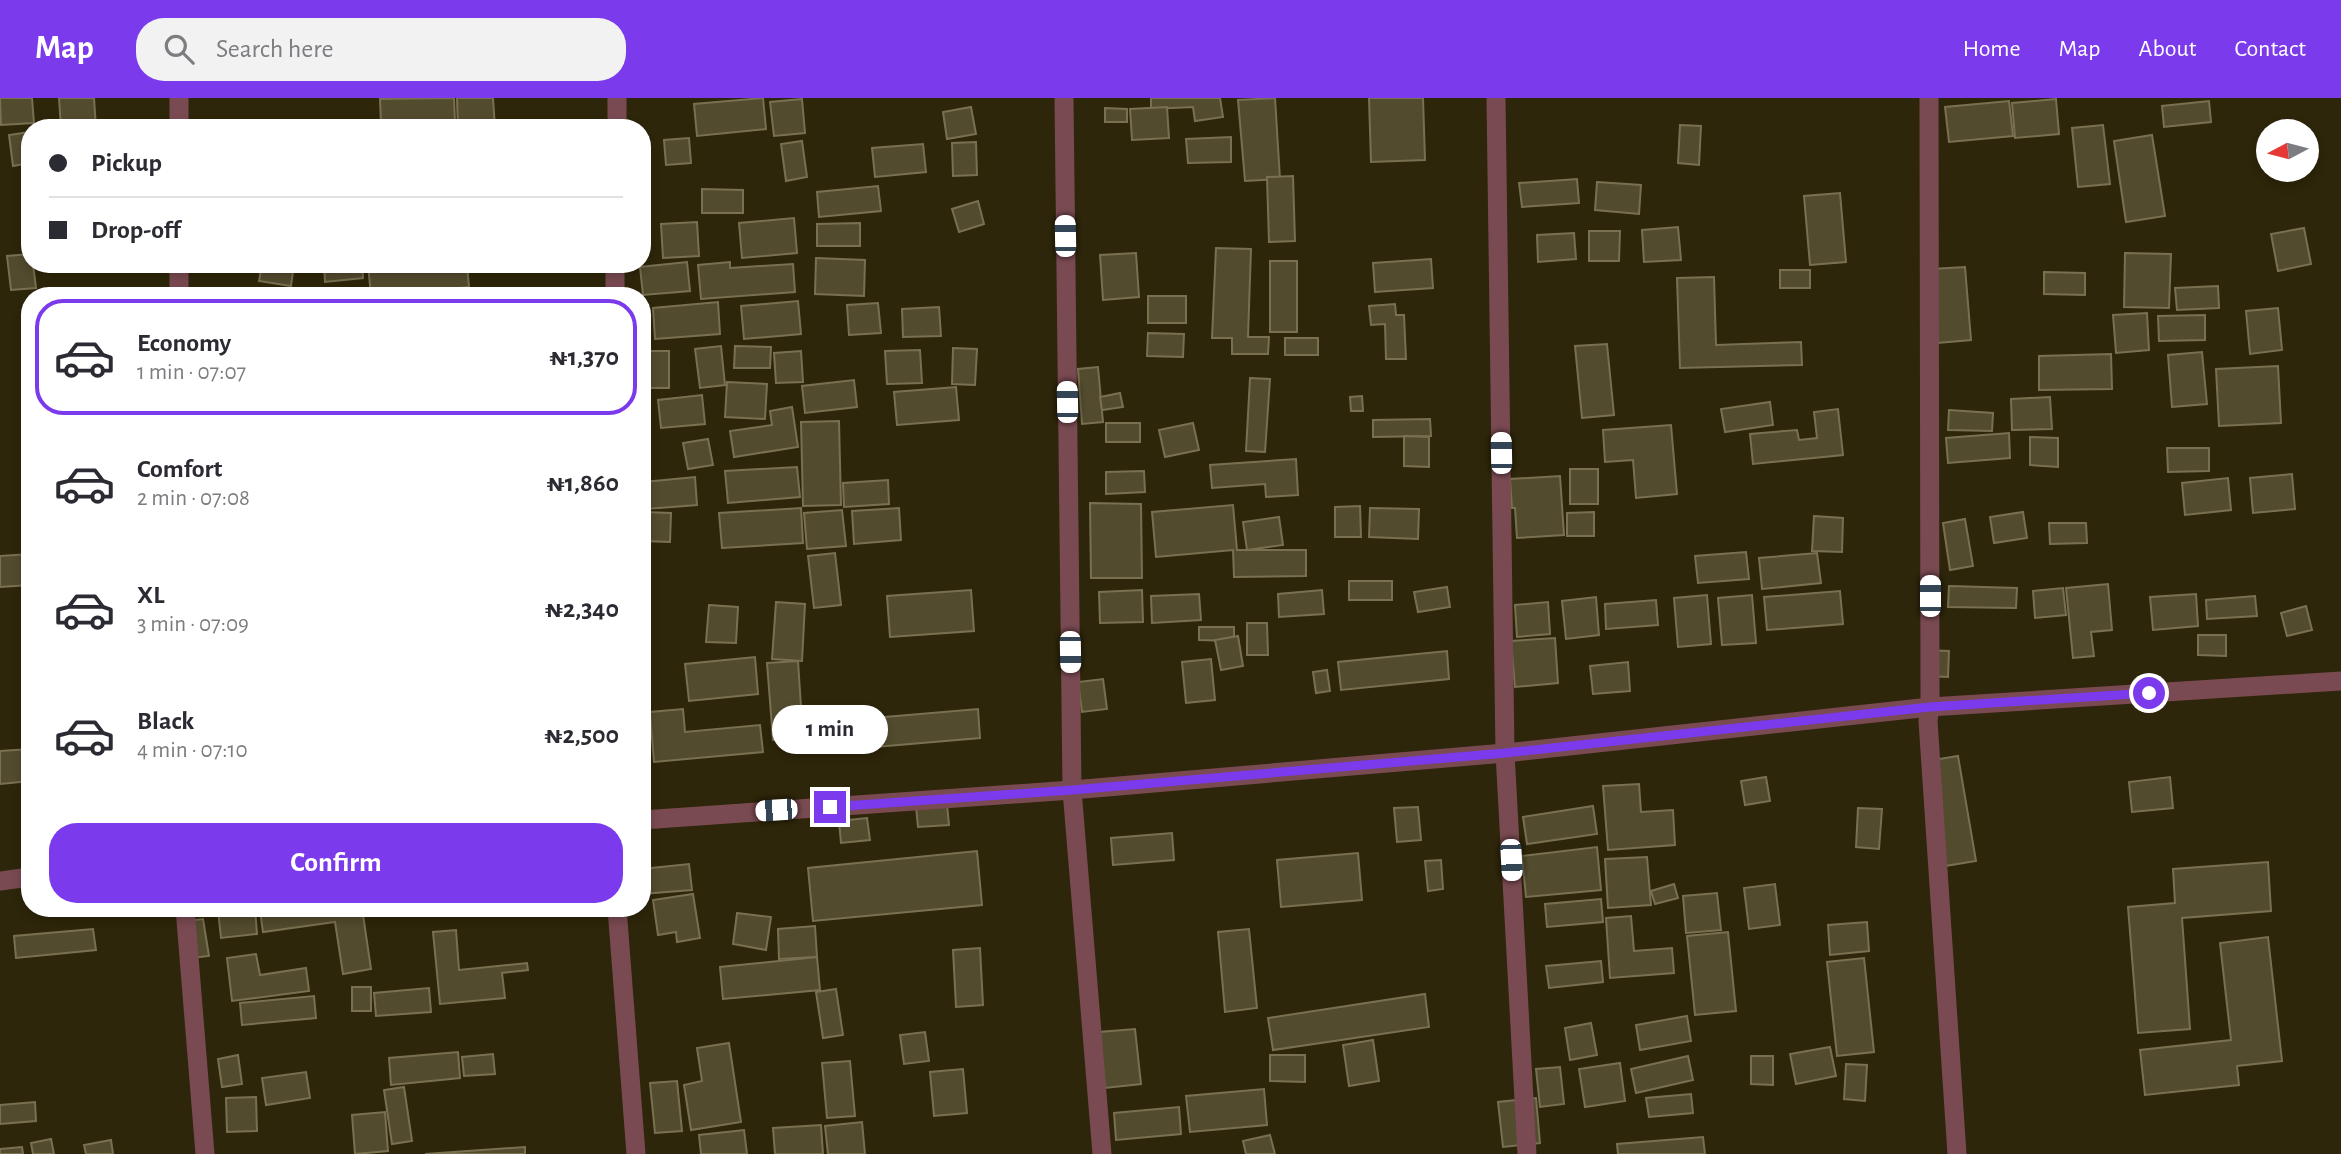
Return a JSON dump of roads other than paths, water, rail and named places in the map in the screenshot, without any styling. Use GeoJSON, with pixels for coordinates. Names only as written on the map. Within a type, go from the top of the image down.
{"type":"FeatureCollection","features":[{"type":"Feature","properties":{"kind":"street"},"geometry":{"type":"LineString","coordinates":[[179,98],[179,119]]}},
{"type":"Feature","properties":{"kind":"street"},"geometry":{"type":"LineString","coordinates":[[617,98],[617,119]]}},
{"type":"Feature","properties":{"kind":"street"},"geometry":{"type":"LineString","coordinates":[[1064,98],[1072,790],[1102,1154]]}},
{"type":"Feature","properties":{"kind":"street"},"geometry":{"type":"LineString","coordinates":[[1496,98],[1505,753],[1527,1154]]}},
{"type":"Feature","properties":{"kind":"street"},"geometry":{"type":"LineString","coordinates":[[1929,98],[1928,721],[1957,1154]]}},
{"type":"Feature","properties":{"kind":"street"},"geometry":{"type":"LineString","coordinates":[[651,819],[1072,790],[1505,753],[1930,707],[2341,681]]}},
{"type":"Feature","properties":{"kind":"street"},"geometry":{"type":"LineString","coordinates":[[0,881],[21,878]]}},
{"type":"Feature","properties":{"kind":"street"},"geometry":{"type":"LineString","coordinates":[[186,917],[205,1154]]}},
{"type":"Feature","properties":{"kind":"street"},"geometry":{"type":"LineString","coordinates":[[618,917],[636,1154]]}}]}
